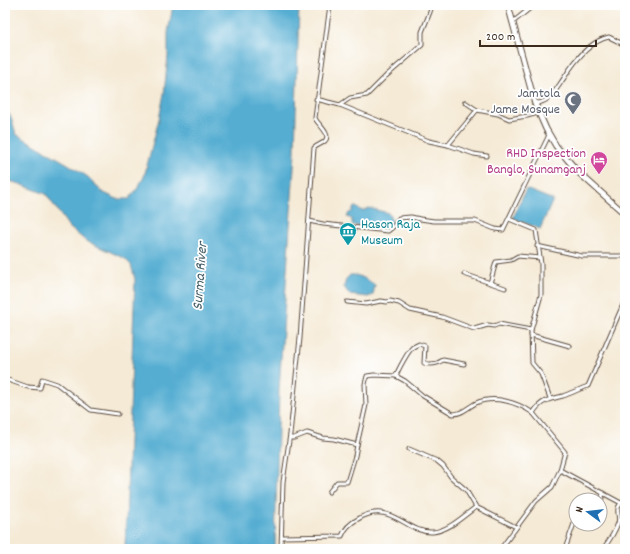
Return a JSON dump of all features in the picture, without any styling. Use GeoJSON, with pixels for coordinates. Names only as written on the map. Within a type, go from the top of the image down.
{"type":"FeatureCollection","features":[{"type":"Feature","properties":{"kind":"main road"},"geometry":{"type":"LineString","coordinates":[[508,5],[535,104],[549,135],[556,146],[578,172],[625,214]]}},
{"type":"Feature","properties":{"kind":"street"},"geometry":{"type":"LineString","coordinates":[[282,549],[283,482],[290,438],[300,338],[314,148],[325,141],[327,137],[314,118],[330,5]]}},
{"type":"Feature","properties":{"kind":"street"},"geometry":{"type":"LineString","coordinates":[[340,105],[350,98],[367,95],[386,76],[422,45],[422,32],[432,5]]}},
{"type":"Feature","properties":{"kind":"street"},"geometry":{"type":"LineString","coordinates":[[513,22],[534,5]]}},
{"type":"Feature","properties":{"kind":"street"},"geometry":{"type":"LineString","coordinates":[[535,104],[548,99],[556,90],[570,68],[583,53],[599,41],[609,37],[625,45]]}},
{"type":"Feature","properties":{"kind":"street"},"geometry":{"type":"LineString","coordinates":[[316,99],[340,105],[429,141],[448,145],[474,154],[488,156]]}},
{"type":"Feature","properties":{"kind":"street"},"geometry":{"type":"LineString","coordinates":[[465,102],[477,110],[498,114],[509,119],[538,113]]}},
{"type":"Feature","properties":{"kind":"street"},"geometry":{"type":"LineString","coordinates":[[448,145],[477,110]]}},
{"type":"Feature","properties":{"kind":"street"},"geometry":{"type":"LineString","coordinates":[[309,221],[323,224],[388,231],[394,226],[399,218],[411,217],[420,220],[434,221],[475,221],[495,229],[503,230],[549,135]]}},
{"type":"Feature","properties":{"kind":"street"},"geometry":{"type":"LineString","coordinates":[[509,219],[536,230],[537,246],[541,264],[541,295],[531,330],[532,363],[541,374],[550,398]]}},
{"type":"Feature","properties":{"kind":"street"},"geometry":{"type":"LineString","coordinates":[[537,246],[582,256],[625,256]]}},
{"type":"Feature","properties":{"kind":"street"},"geometry":{"type":"LineString","coordinates":[[490,284],[496,262],[511,260],[518,256],[540,258]]}},
{"type":"Feature","properties":{"kind":"street"},"geometry":{"type":"LineString","coordinates":[[464,274],[505,288]]}},
{"type":"Feature","properties":{"kind":"street"},"geometry":{"type":"LineString","coordinates":[[533,413],[543,402],[550,398],[563,396],[588,386],[625,300]]}},
{"type":"Feature","properties":{"kind":"street"},"geometry":{"type":"LineString","coordinates":[[348,302],[366,304],[390,301],[399,303],[410,310],[442,317],[474,329],[499,324],[531,330]]}},
{"type":"Feature","properties":{"kind":"street"},"geometry":{"type":"LineString","coordinates":[[531,335],[570,346]]}},
{"type":"Feature","properties":{"kind":"street"},"geometry":{"type":"LineString","coordinates":[[396,376],[399,368],[412,348],[419,344],[425,346],[424,363],[438,363],[443,360],[464,364]]}},
{"type":"Feature","properties":{"kind":"street"},"geometry":{"type":"LineString","coordinates":[[329,492],[336,482],[347,482],[355,456],[366,405],[365,384],[367,376],[374,374],[396,376],[453,414],[463,412],[475,404],[488,400],[505,400],[528,409],[533,413],[565,450],[560,470],[552,487],[536,501],[502,547]]}},
{"type":"Feature","properties":{"kind":"street"},"geometry":{"type":"LineString","coordinates":[[5,379],[28,387],[40,388],[42,379],[58,384],[91,410],[118,414]]}},
{"type":"Feature","properties":{"kind":"street"},"geometry":{"type":"LineString","coordinates":[[290,438],[307,433],[357,445]]}},
{"type":"Feature","properties":{"kind":"street"},"geometry":{"type":"LineString","coordinates":[[409,449],[438,461],[466,490],[476,507],[516,527]]}},
{"type":"Feature","properties":{"kind":"street"},"geometry":{"type":"LineString","coordinates":[[560,470],[601,492]]}},
{"type":"Feature","properties":{"kind":"street"},"geometry":{"type":"LineString","coordinates":[[608,496],[621,503]]}},
{"type":"Feature","properties":{"kind":"street"},"geometry":{"type":"LineString","coordinates":[[603,549],[618,523],[618,508],[625,500]]}},
{"type":"Feature","properties":{"kind":"street"},"geometry":{"type":"LineString","coordinates":[[282,537],[342,536],[343,531],[360,517],[378,512],[389,515],[417,528],[432,532],[452,525],[476,507]]}},
{"type":"Feature","properties":{"kind":"street"},"geometry":{"type":"LineString","coordinates":[[565,549],[570,532]]}},
{"type":"Feature","properties":{"kind":"water","name":"Surma River"},"geometry":{"type":"Polygon","coordinates":[[[173,5],[299,5],[295,152],[279,389],[275,549],[125,549],[135,279],[131,265],[124,258],[86,241],[69,227],[46,194],[5,180],[5,108],[11,117],[16,134],[88,177],[102,192],[117,199],[129,199],[144,177],[159,119],[164,94],[168,56],[168,33],[173,5]]]}},
{"type":"Feature","properties":{"kind":"water"},"geometry":{"type":"Polygon","coordinates":[[[526,189],[553,200],[540,229],[513,218],[526,189]]]}},
{"type":"Feature","properties":{"kind":"water"},"geometry":{"type":"Polygon","coordinates":[[[356,207],[362,211],[369,208],[388,213],[393,223],[387,230],[352,225],[352,219],[347,217],[349,213],[352,212],[353,208],[356,207]]]}},
{"type":"Feature","properties":{"kind":"water"},"geometry":{"type":"Polygon","coordinates":[[[350,275],[360,276],[375,285],[373,295],[368,297],[350,295],[344,287],[346,279],[350,275]]]}},
{"type":"Feature","properties":{"kind":"place","name":"Jamtola Jame Mosque"},"geometry":{"type":"Point","coordinates":[573,115]}},
{"type":"Feature","properties":{"kind":"place","name":"RHD Inspection Banglo, Sunamganj"},"geometry":{"type":"Point","coordinates":[599,175]}},
{"type":"Feature","properties":{"kind":"place","name":"Hason Raja Museum"},"geometry":{"type":"Point","coordinates":[348,246]}}]}
